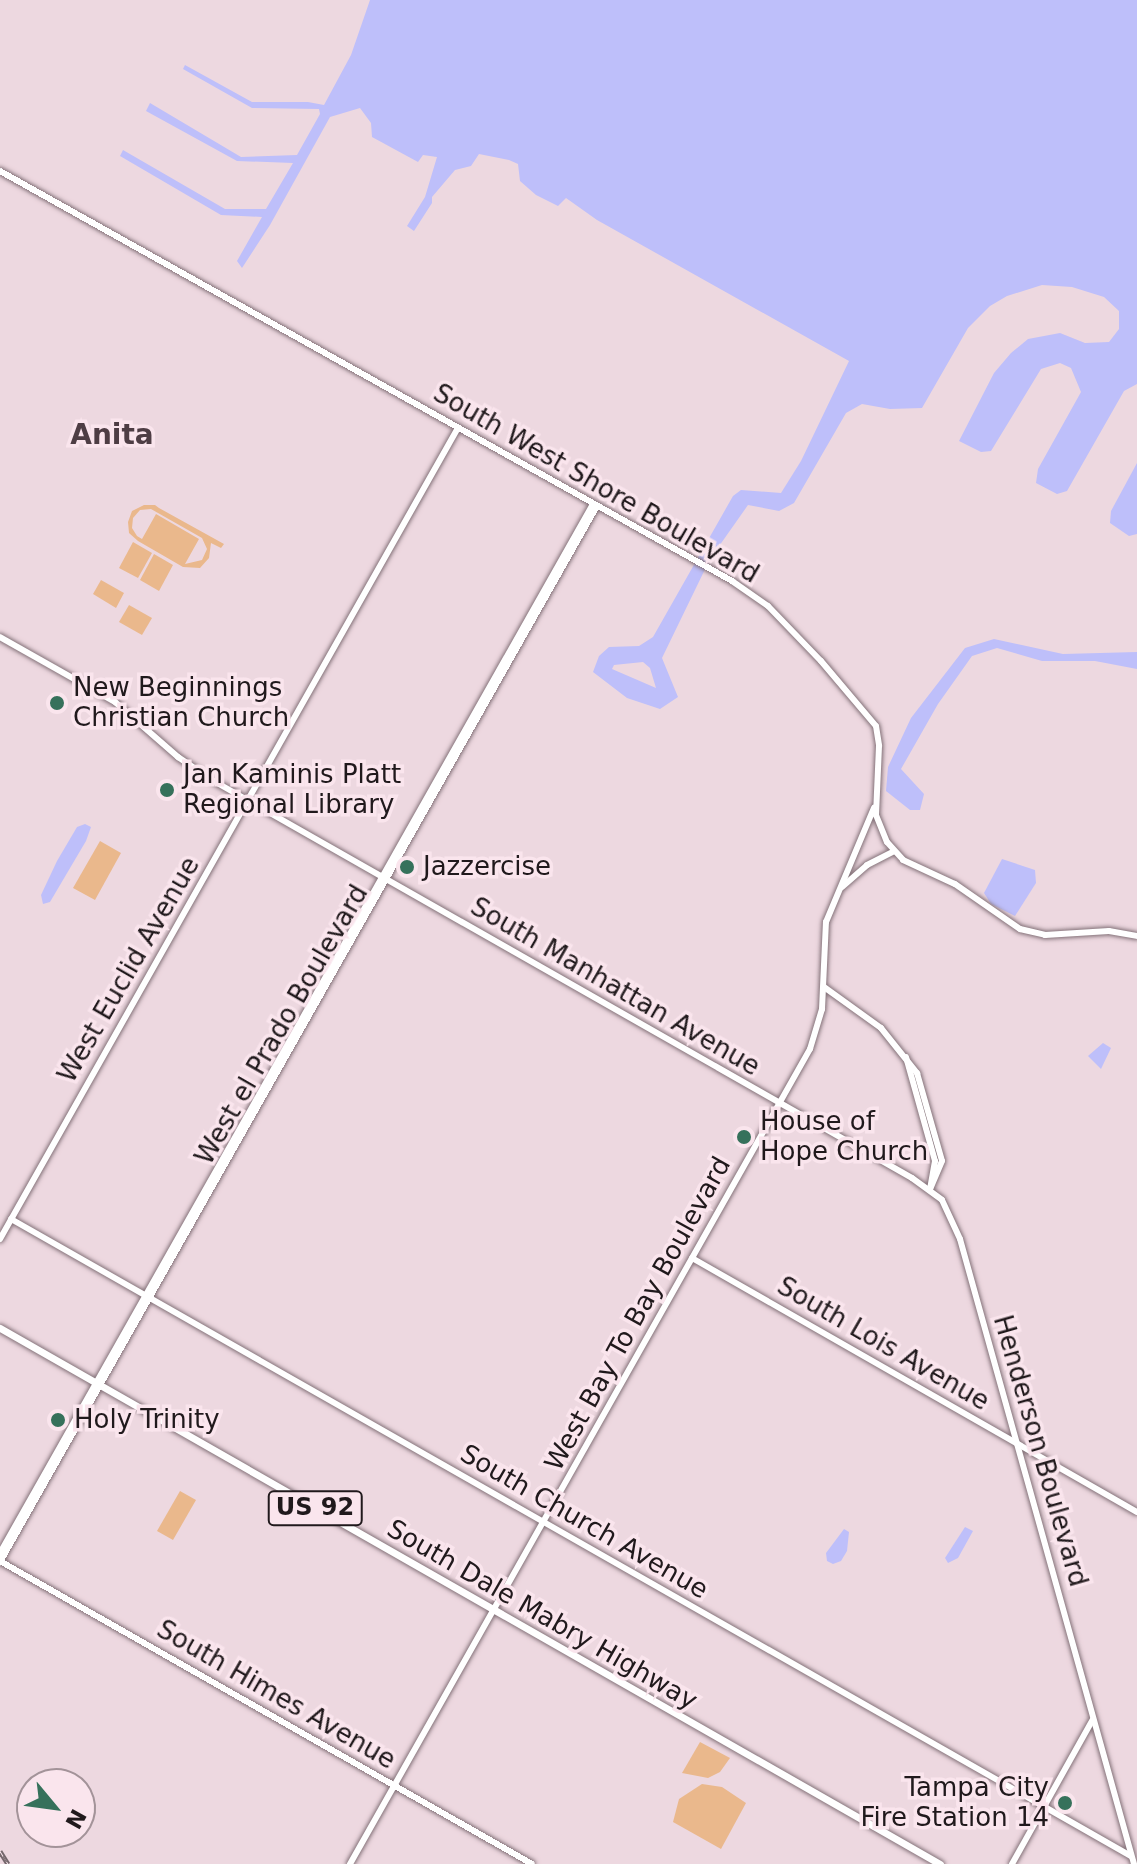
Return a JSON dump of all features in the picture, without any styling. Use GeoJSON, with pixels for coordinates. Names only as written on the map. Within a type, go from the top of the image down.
{"type":"FeatureCollection","features":[{"type":"Feature","properties":{"kind":"main road","name":"South Dale Mabry Highway"},"geometry":{"type":"LineString","coordinates":[[0,1328],[940,1864]]}},
{"type":"Feature","properties":{"kind":"street","name":"South West Shore Boulevard"},"geometry":{"type":"LineString","coordinates":[[0,171],[595,505],[768,606],[819,658],[876,726],[879,746],[875,804],[880,828],[894,851]]}},
{"type":"Feature","properties":{"kind":"street","name":"West Euclid Avenue"},"geometry":{"type":"LineString","coordinates":[[0,1239],[458,428]]}},
{"type":"Feature","properties":{"kind":"street","name":"West el Prado Boulevard"},"geometry":{"type":"LineString","coordinates":[[0,1553],[595,505]]}},
{"type":"Feature","properties":{"kind":"street","name":"South Manhattan Avenue"},"geometry":{"type":"LineString","coordinates":[[0,637],[115,702],[190,766],[930,1189]]}},
{"type":"Feature","properties":{"kind":"street","name":"West Bay To Bay Boulevard"},"geometry":{"type":"LineString","coordinates":[[350,1864],[815,1037],[824,987],[822,946],[826,922],[875,804]]}},
{"type":"Feature","properties":{"kind":"street"},"geometry":{"type":"LineString","coordinates":[[837,893],[867,865],[894,851],[909,864],[955,884],[1020,929],[1045,935],[1109,931],[1137,936]]}},
{"type":"Feature","properties":{"kind":"street"},"geometry":{"type":"LineString","coordinates":[[824,987],[881,1028],[906,1056],[923,1102],[938,1167],[930,1189]]}},
{"type":"Feature","properties":{"kind":"street"},"geometry":{"type":"LineString","coordinates":[[918,1182],[938,1167]]}},
{"type":"Feature","properties":{"kind":"street","name":"Henderson Boulevard"},"geometry":{"type":"LineString","coordinates":[[930,1189],[943,1201],[955,1223],[1134,1860]]}},
{"type":"Feature","properties":{"kind":"street","name":"South Church Avenue"},"geometry":{"type":"LineString","coordinates":[[11,1219],[1134,1860]]}},
{"type":"Feature","properties":{"kind":"street","name":"South Lois Avenue"},"geometry":{"type":"LineString","coordinates":[[692,1258],[1137,1512]]}},
{"type":"Feature","properties":{"kind":"street","name":"West el Prado Boulevard"},"geometry":{"type":"LineString","coordinates":[[0,1562],[22,1518]]}},
{"type":"Feature","properties":{"kind":"street","name":"South Himes Avenue"},"geometry":{"type":"LineString","coordinates":[[0,1562],[532,1864]]}},
{"type":"Feature","properties":{"kind":"street"},"geometry":{"type":"LineString","coordinates":[[1012,1864],[1093,1719]]}},
{"type":"Feature","properties":{"kind":"shaded area"},"geometry":{"type":"Polygon","coordinates":[[[144,505],[155,505],[224,544],[221,548],[211,543],[209,558],[200,568],[183,567],[129,533],[128,522],[132,511],[144,505]],[[151,509],[140,510],[133,518],[132,528],[142,539],[156,514],[199,539],[185,564],[202,560],[207,549],[202,538],[151,509]]]}},
{"type":"Feature","properties":{"kind":"shaded area"},"geometry":{"type":"Polygon","coordinates":[[[133,542],[152,553],[138,578],[119,568],[133,542]]]}},
{"type":"Feature","properties":{"kind":"shaded area"},"geometry":{"type":"Polygon","coordinates":[[[154,554],[173,565],[159,591],[140,580],[154,554]]]}},
{"type":"Feature","properties":{"kind":"shaded area"},"geometry":{"type":"Polygon","coordinates":[[[101,580],[124,593],[116,608],[93,594],[101,580]]]}},
{"type":"Feature","properties":{"kind":"shaded area"},"geometry":{"type":"Polygon","coordinates":[[[129,605],[152,618],[142,635],[119,622],[129,605]]]}},
{"type":"Feature","properties":{"kind":"shaded area"},"geometry":{"type":"Polygon","coordinates":[[[100,841],[121,853],[95,900],[73,888],[100,841]]]}},
{"type":"Feature","properties":{"kind":"shaded area"},"geometry":{"type":"Polygon","coordinates":[[[180,1491],[196,1500],[173,1540],[157,1531],[180,1491]]]}},
{"type":"Feature","properties":{"kind":"shaded area"},"geometry":{"type":"Polygon","coordinates":[[[700,1742],[730,1758],[720,1772],[708,1778],[682,1773],[700,1742]]]}},
{"type":"Feature","properties":{"kind":"shaded area"},"geometry":{"type":"Polygon","coordinates":[[[702,1784],[722,1787],[746,1803],[721,1849],[673,1822],[679,1799],[702,1784]]]}},
{"type":"Feature","properties":{"kind":"water"},"geometry":{"type":"Polygon","coordinates":[[[370,0],[1137,0],[1137,384],[1124,391],[1067,491],[1057,494],[1036,483],[1038,469],[1081,392],[1071,368],[1060,363],[1041,369],[991,451],[981,452],[959,441],[994,373],[1028,339],[1060,333],[1085,343],[1109,342],[1119,329],[1119,311],[1104,297],[1072,287],[1042,285],[1007,296],[990,306],[968,328],[922,408],[890,409],[862,404],[846,413],[794,503],[779,511],[748,505],[710,559],[662,658],[678,697],[660,709],[627,698],[593,672],[599,656],[609,647],[639,646],[653,637],[733,496],[741,490],[781,493],[801,461],[849,361],[597,220],[566,198],[558,206],[536,195],[520,181],[518,164],[509,160],[479,154],[471,166],[455,170],[432,197],[432,203],[414,231],[407,226],[425,197],[437,157],[423,155],[418,162],[372,137],[371,123],[360,108],[330,117],[270,225],[242,268],[237,261],[262,217],[221,215],[120,156],[123,150],[225,209],[266,209],[293,163],[237,161],[146,111],[150,103],[241,157],[297,155],[320,114],[319,109],[252,108],[183,69],[185,65],[252,102],[324,105],[351,55],[370,0]],[[643,662],[614,665],[612,669],[656,688],[650,668],[643,662]]]}},
{"type":"Feature","properties":{"kind":"water"},"geometry":{"type":"Polygon","coordinates":[[[1137,463],[1137,534],[1129,536],[1110,523],[1111,511],[1137,463]]]}},
{"type":"Feature","properties":{"kind":"water"},"geometry":{"type":"Polygon","coordinates":[[[994,639],[1063,654],[1137,652],[1137,669],[1095,661],[1042,661],[997,648],[972,656],[938,704],[901,769],[924,794],[920,810],[910,810],[886,791],[888,767],[911,718],[965,648],[994,639]]]}},
{"type":"Feature","properties":{"kind":"water"},"geometry":{"type":"Polygon","coordinates":[[[85,824],[91,827],[86,841],[50,902],[43,904],[41,895],[57,861],[77,827],[85,824]]]}},
{"type":"Feature","properties":{"kind":"water"},"geometry":{"type":"Polygon","coordinates":[[[1002,859],[1035,870],[1036,883],[1015,916],[991,904],[984,893],[1002,859]]]}},
{"type":"Feature","properties":{"kind":"water"},"geometry":{"type":"Polygon","coordinates":[[[1103,1043],[1111,1048],[1101,1069],[1088,1056],[1103,1043]]]}},
{"type":"Feature","properties":{"kind":"water"},"geometry":{"type":"Polygon","coordinates":[[[965,1527],[973,1531],[958,1558],[948,1563],[945,1558],[965,1527]]]}},
{"type":"Feature","properties":{"kind":"water"},"geometry":{"type":"Polygon","coordinates":[[[844,1529],[849,1532],[847,1551],[841,1561],[833,1564],[827,1561],[826,1553],[844,1529]]]}},
{"type":"Feature","properties":{"kind":"railway"},"geometry":{"type":"LineString","coordinates":[[0,1851],[8,1864]]}},
{"type":"Feature","properties":{"kind":"place","name":"New Beginnings Christian Church"},"geometry":{"type":"Point","coordinates":[57,703]}},
{"type":"Feature","properties":{"kind":"place","name":"Jan Kaminis Platt Regional Library"},"geometry":{"type":"Point","coordinates":[167,790]}},
{"type":"Feature","properties":{"kind":"place","name":"Jazzercise"},"geometry":{"type":"Point","coordinates":[407,867]}},
{"type":"Feature","properties":{"kind":"place","name":"House of Hope Church"},"geometry":{"type":"Point","coordinates":[744,1137]}},
{"type":"Feature","properties":{"kind":"place","name":"Holy Trinity"},"geometry":{"type":"Point","coordinates":[58,1420]}},
{"type":"Feature","properties":{"kind":"place","name":"Tampa City Fire Station 14"},"geometry":{"type":"Point","coordinates":[1065,1803]}},
{"type":"Feature","properties":{"kind":"district","name":"Anita"},"geometry":{"type":"Point","coordinates":[112,435]}}]}
